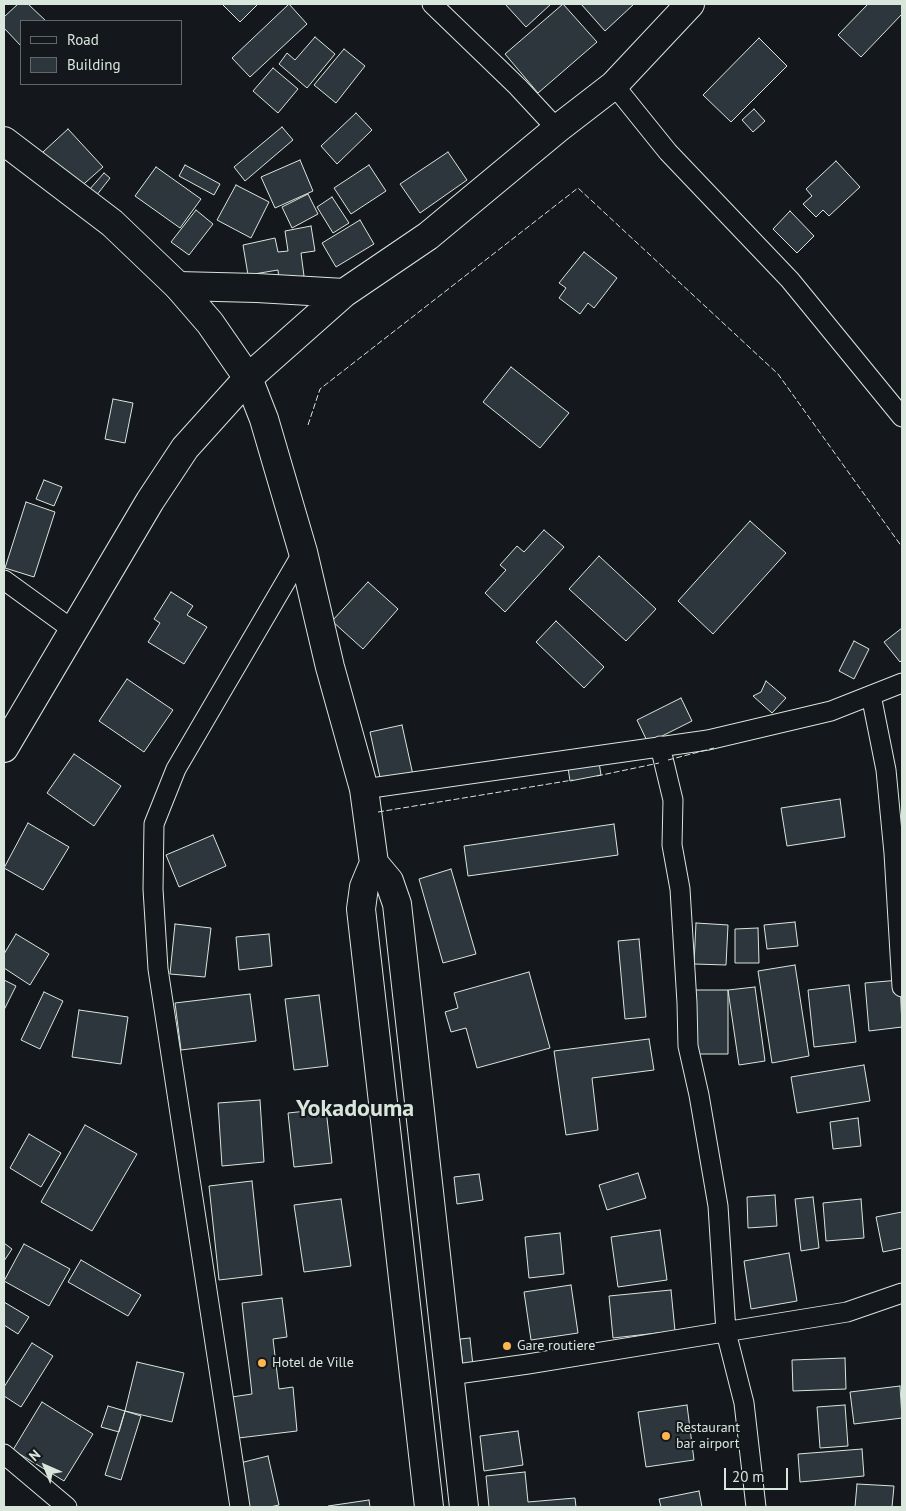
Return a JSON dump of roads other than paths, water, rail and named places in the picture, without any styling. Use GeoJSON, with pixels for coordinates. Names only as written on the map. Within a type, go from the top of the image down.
{"type":"FeatureCollection","features":[{"type":"Feature","properties":{"kind":"main road"},"geometry":{"type":"LineString","coordinates":[[4,748],[72,630],[150,501],[185,448],[248,378],[344,293],[428,236],[557,129],[614,85],[690,4]]}},
{"type":"Feature","properties":{"kind":"main road"},"geometry":{"type":"LineString","coordinates":[[4,141],[112,223],[178,286],[210,323],[248,378],[264,418],[303,552],[330,667],[364,789],[374,863],[364,886],[361,909],[430,1507]]}},
{"type":"Feature","properties":{"kind":"main road"},"geometry":{"type":"LineString","coordinates":[[178,286],[344,293]]}},
{"type":"Feature","properties":{"kind":"main road"},"geometry":{"type":"LineString","coordinates":[[374,863],[389,881],[397,904],[464,1507]]}},
{"type":"Feature","properties":{"kind":"street"},"geometry":{"type":"LineString","coordinates":[[432,4],[518,86],[557,129]]}},
{"type":"Feature","properties":{"kind":"street"},"geometry":{"type":"LineString","coordinates":[[614,85],[668,152],[790,280],[902,417]]}},
{"type":"Feature","properties":{"kind":"street"},"geometry":{"type":"LineString","coordinates":[[240,1507],[158,969],[153,889],[154,824],[176,769],[303,552]]}},
{"type":"Feature","properties":{"kind":"street"},"geometry":{"type":"LineString","coordinates":[[4,580],[72,630]]}},
{"type":"Feature","properties":{"kind":"street"},"geometry":{"type":"LineString","coordinates":[[364,789],[708,740],[767,728],[831,711],[902,683]]}},
{"type":"Feature","properties":{"kind":"street"},"geometry":{"type":"LineString","coordinates":[[871,695],[886,770],[894,853],[902,987]]}},
{"type":"Feature","properties":{"kind":"street"},"geometry":{"type":"LineString","coordinates":[[660,746],[673,800],[672,845],[680,889],[688,1046],[699,1095],[718,1206],[726,1332],[744,1403],[756,1507]]}},
{"type":"Feature","properties":{"kind":"street"},"geometry":{"type":"LineString","coordinates":[[450,1375],[847,1312],[902,1293]]}},
{"type":"Feature","properties":{"kind":"street"},"geometry":{"type":"LineString","coordinates":[[4,1454],[67,1507]]}},
{"type":"Feature","properties":{"kind":"place","name":"Gare routiere"},"geometry":{"type":"Point","coordinates":[507,1346]}},
{"type":"Feature","properties":{"kind":"place","name":"Hotel de Ville"},"geometry":{"type":"Point","coordinates":[262,1363]}},
{"type":"Feature","properties":{"kind":"place","name":"Restaurant bar airport"},"geometry":{"type":"Point","coordinates":[666,1436]}},
{"type":"Feature","properties":{"kind":"district","name":"Yokadouma"},"geometry":{"type":"Point","coordinates":[355,1109]}}]}
